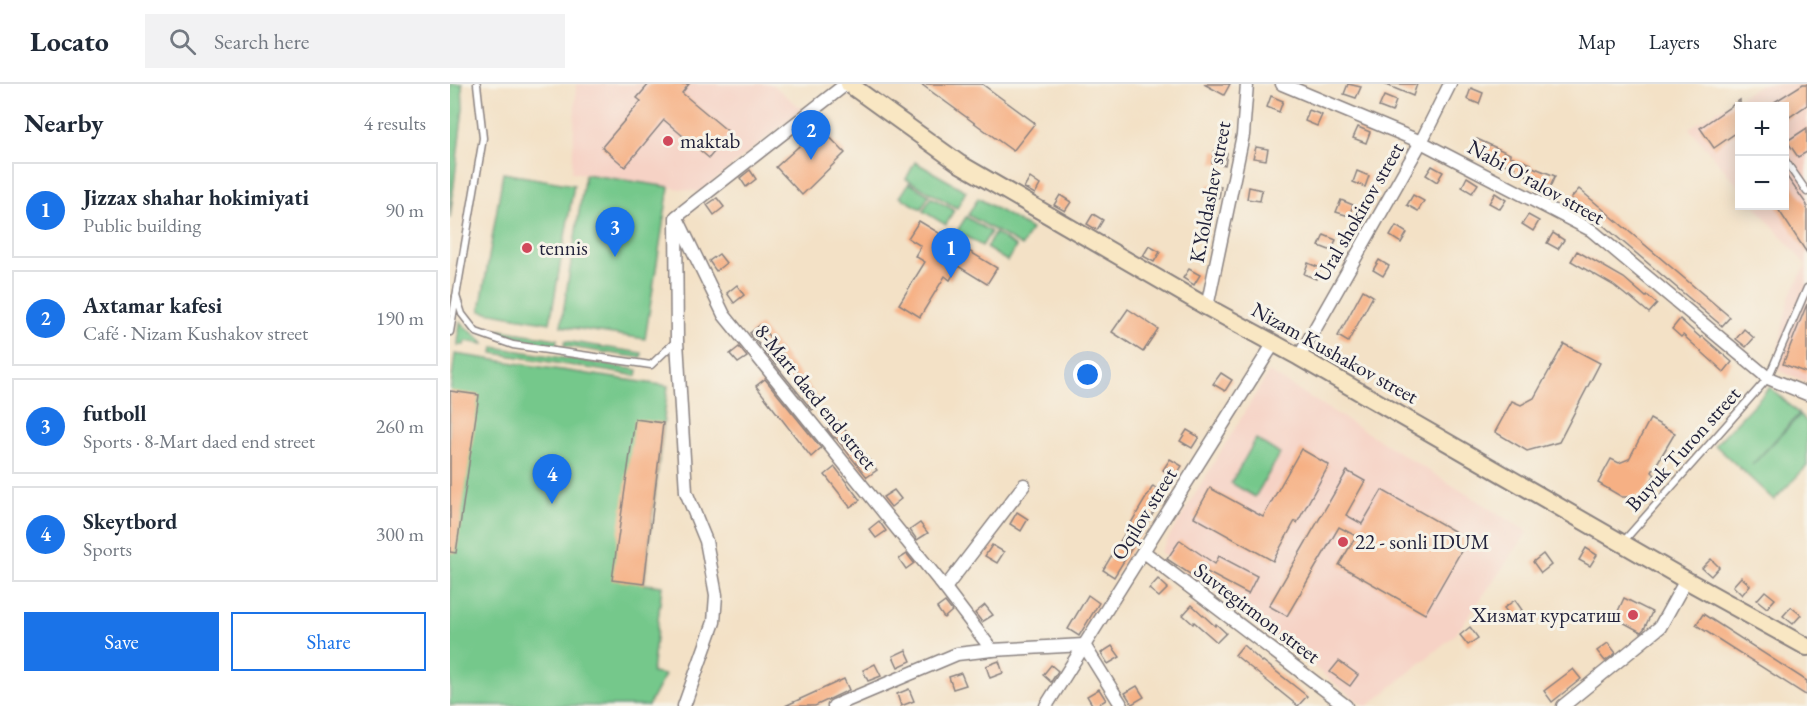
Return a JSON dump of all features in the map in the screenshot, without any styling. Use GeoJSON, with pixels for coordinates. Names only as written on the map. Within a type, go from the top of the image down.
{"type":"FeatureCollection","features":[{"type":"Feature","properties":{"kind":"main road","name":"Nizam Kushakov street"},"geometry":{"type":"LineString","coordinates":[[848,84],[960,164],[1207,307],[1299,357],[1686,580],[1807,647]]}},
{"type":"Feature","properties":{"kind":"street"},"geometry":{"type":"LineString","coordinates":[[684,706],[714,622],[716,595],[706,541],[686,492],[677,341],[676,217],[848,84]]}},
{"type":"Feature","properties":{"kind":"street","name":"K.Yoldashev street"},"geometry":{"type":"LineString","coordinates":[[1207,307],[1243,135],[1246,84]]}},
{"type":"Feature","properties":{"kind":"street","name":"Nabi O'ralov street"},"geometry":{"type":"LineString","coordinates":[[1282,84],[1421,142],[1591,231],[1768,378],[1807,394]]}},
{"type":"Feature","properties":{"kind":"street","name":"Ural shokirov street"},"geometry":{"type":"LineString","coordinates":[[1299,357],[1421,142],[1450,84]]}},
{"type":"Feature","properties":{"kind":"street","name":"8-Mart daed end street"},"geometry":{"type":"LineString","coordinates":[[676,217],[724,315],[945,588],[992,650]]}},
{"type":"Feature","properties":{"kind":"street","name":"Oqilov street"},"geometry":{"type":"LineString","coordinates":[[1046,706],[1274,343]]}},
{"type":"Feature","properties":{"kind":"street"},"geometry":{"type":"LineString","coordinates":[[945,588],[1024,485]]}},
{"type":"Feature","properties":{"kind":"street","name":"Suvtegirmon street"},"geometry":{"type":"LineString","coordinates":[[1144,552],[1346,706]]}},
{"type":"Feature","properties":{"kind":"street"},"geometry":{"type":"LineString","coordinates":[[1565,705],[1660,627],[1686,580]]}},
{"type":"Feature","properties":{"kind":"street"},"geometry":{"type":"LineString","coordinates":[[834,706],[957,654],[1084,645],[1122,706]]}},
{"type":"Feature","properties":{"kind":"lane"},"geometry":{"type":"LineString","coordinates":[[450,332],[483,138],[477,84]]}},
{"type":"Feature","properties":{"kind":"lane"},"geometry":{"type":"LineString","coordinates":[[1789,165],[1807,192]]}},
{"type":"Feature","properties":{"kind":"lane","name":"Buyuk Turon street"},"geometry":{"type":"LineString","coordinates":[[1622,543],[1768,378],[1807,288]]}},
{"type":"Feature","properties":{"kind":"lane"},"geometry":{"type":"LineString","coordinates":[[456,296],[462,314],[477,332],[513,345],[651,364],[677,341]]}},
{"type":"Feature","properties":{"kind":"shaded area","name":"maktab"},"geometry":{"type":"Polygon","coordinates":[[[576,84],[772,84],[802,109],[700,192],[572,172],[576,84]]]}},
{"type":"Feature","properties":{"kind":"shaded area"},"geometry":{"type":"Polygon","coordinates":[[[1761,84],[1807,84],[1807,382],[1777,370],[1781,363],[1776,360],[1789,297],[1806,265],[1758,210],[1789,210],[1789,102],[1735,102],[1735,182],[1689,128],[1761,84]]]}},
{"type":"Feature","properties":{"kind":"shaded area","name":"22 - sonli IDUM"},"geometry":{"type":"Polygon","coordinates":[[[1269,372],[1528,532],[1456,634],[1368,706],[1364,706],[1268,631],[1160,552],[1269,372]]]}},
{"type":"Feature","properties":{"kind":"green space"},"geometry":{"type":"Polygon","coordinates":[[[450,84],[462,84],[463,108],[450,219],[450,84]]]}},
{"type":"Feature","properties":{"kind":"green space"},"geometry":{"type":"Polygon","coordinates":[[[915,162],[966,191],[957,208],[906,179],[915,162]]]}},
{"type":"Feature","properties":{"kind":"green space","name":"tennis"},"geometry":{"type":"Polygon","coordinates":[[[503,173],[574,185],[550,323],[480,311],[503,173]]]}},
{"type":"Feature","properties":{"kind":"green space"},"geometry":{"type":"Polygon","coordinates":[[[585,174],[669,187],[645,339],[561,326],[585,174]]]}},
{"type":"Feature","properties":{"kind":"green space"},"geometry":{"type":"Polygon","coordinates":[[[909,183],[929,195],[921,209],[900,197],[909,183]]]}},
{"type":"Feature","properties":{"kind":"green space"},"geometry":{"type":"Polygon","coordinates":[[[931,197],[954,210],[946,225],[923,211],[931,197]]]}},
{"type":"Feature","properties":{"kind":"green space"},"geometry":{"type":"Polygon","coordinates":[[[978,198],[1031,229],[1022,246],[968,215],[978,198]]]}},
{"type":"Feature","properties":{"kind":"green space"},"geometry":{"type":"Polygon","coordinates":[[[966,217],[991,232],[982,246],[957,231],[966,217]]]}},
{"type":"Feature","properties":{"kind":"green space"},"geometry":{"type":"Polygon","coordinates":[[[995,233],[1016,247],[1007,261],[986,248],[995,233]]]}},
{"type":"Feature","properties":{"kind":"green space"},"geometry":{"type":"Polygon","coordinates":[[[460,322],[484,344],[465,341],[464,345],[458,345],[460,322]]]}},
{"type":"Feature","properties":{"kind":"green space"},"geometry":{"type":"Polygon","coordinates":[[[500,330],[557,339],[556,345],[505,336],[499,333],[500,330]]]}},
{"type":"Feature","properties":{"kind":"green space"},"geometry":{"type":"Polygon","coordinates":[[[565,341],[642,353],[641,358],[564,346],[565,341]]]}},
{"type":"Feature","properties":{"kind":"green space"},"geometry":{"type":"Polygon","coordinates":[[[494,347],[638,370],[637,376],[493,353],[494,347]]]}},
{"type":"Feature","properties":{"kind":"green space"},"geometry":{"type":"Polygon","coordinates":[[[455,354],[668,386],[644,584],[662,586],[652,673],[665,675],[648,706],[450,705],[450,395],[455,354]]]}},
{"type":"Feature","properties":{"kind":"green space"},"geometry":{"type":"Polygon","coordinates":[[[1770,387],[1799,414],[1752,465],[1800,415],[1807,422],[1807,466],[1774,500],[1715,445],[1770,387]]]}},
{"type":"Feature","properties":{"kind":"green space"},"geometry":{"type":"Polygon","coordinates":[[[1256,439],[1280,454],[1255,497],[1231,483],[1256,439]]]}},
{"type":"Feature","properties":{"kind":"building"},"geometry":{"type":"Polygon","coordinates":[[[649,84],[689,84],[682,93],[730,133],[709,158],[664,120],[625,167],[602,147],[641,101],[637,98],[649,84]]]}},
{"type":"Feature","properties":{"kind":"building"},"geometry":{"type":"Polygon","coordinates":[[[921,84],[982,84],[1035,123],[1013,151],[921,84]]]}},
{"type":"Feature","properties":{"kind":"building"},"geometry":{"type":"Polygon","coordinates":[[[1204,84],[1230,84],[1224,95],[1204,84]]]}},
{"type":"Feature","properties":{"kind":"building"},"geometry":{"type":"Polygon","coordinates":[[[1348,84],[1361,87],[1356,98],[1344,94],[1348,84]]]}},
{"type":"Feature","properties":{"kind":"building"},"geometry":{"type":"Polygon","coordinates":[[[1384,84],[1417,84],[1413,96],[1384,84]]]}},
{"type":"Feature","properties":{"kind":"building"},"geometry":{"type":"Polygon","coordinates":[[[1803,84],[1807,84],[1807,105],[1789,117],[1789,102],[1774,102],[1803,84]]]}},
{"type":"Feature","properties":{"kind":"building"},"geometry":{"type":"Polygon","coordinates":[[[1471,88],[1483,93],[1479,104],[1467,99],[1471,88]]]}},
{"type":"Feature","properties":{"kind":"building"},"geometry":{"type":"Polygon","coordinates":[[[1271,96],[1283,101],[1279,112],[1267,107],[1271,96]]]}},
{"type":"Feature","properties":{"kind":"building"},"geometry":{"type":"Polygon","coordinates":[[[1384,96],[1396,101],[1392,112],[1379,107],[1384,96]]]}},
{"type":"Feature","properties":{"kind":"building"},"geometry":{"type":"Polygon","coordinates":[[[1735,104],[1735,133],[1714,148],[1700,128],[1735,104]]]}},
{"type":"Feature","properties":{"kind":"building"},"geometry":{"type":"Polygon","coordinates":[[[1309,110],[1322,115],[1317,126],[1305,121],[1309,110]]]}},
{"type":"Feature","properties":{"kind":"building"},"geometry":{"type":"Polygon","coordinates":[[[820,127],[845,153],[802,195],[776,167],[820,127]]]}},
{"type":"Feature","properties":{"kind":"building"},"geometry":{"type":"Polygon","coordinates":[[[1358,127],[1370,132],[1366,143],[1353,138],[1358,127]]]}},
{"type":"Feature","properties":{"kind":"building"},"geometry":{"type":"Polygon","coordinates":[[[1807,128],[1807,152],[1798,157],[1789,144],[1789,140],[1807,128]]]}},
{"type":"Feature","properties":{"kind":"building"},"geometry":{"type":"Polygon","coordinates":[[[1477,139],[1555,176],[1550,187],[1514,170],[1515,168],[1494,160],[1495,158],[1473,150],[1477,139]]]}},
{"type":"Feature","properties":{"kind":"building"},"geometry":{"type":"Polygon","coordinates":[[[1256,147],[1268,149],[1266,160],[1253,158],[1256,147]]]}},
{"type":"Feature","properties":{"kind":"building"},"geometry":{"type":"Polygon","coordinates":[[[1214,151],[1227,153],[1225,165],[1212,163],[1214,151]]]}},
{"type":"Feature","properties":{"kind":"building"},"geometry":{"type":"Polygon","coordinates":[[[1432,166],[1443,172],[1437,182],[1426,175],[1432,166]]]}},
{"type":"Feature","properties":{"kind":"building"},"geometry":{"type":"Polygon","coordinates":[[[750,170],[756,179],[746,187],[740,178],[750,170]]]}},
{"type":"Feature","properties":{"kind":"building"},"geometry":{"type":"Polygon","coordinates":[[[1357,171],[1369,176],[1365,187],[1353,182],[1357,171]]]}},
{"type":"Feature","properties":{"kind":"building"},"geometry":{"type":"Polygon","coordinates":[[[1467,177],[1478,184],[1472,193],[1462,187],[1467,177]]]}},
{"type":"Feature","properties":{"kind":"building"},"geometry":{"type":"Polygon","coordinates":[[[1030,178],[1040,185],[1035,194],[1024,188],[1030,178]]]}},
{"type":"Feature","properties":{"kind":"building"},"geometry":{"type":"Polygon","coordinates":[[[1789,180],[1807,205],[1807,253],[1779,210],[1789,210],[1789,180]]]}},
{"type":"Feature","properties":{"kind":"building"},"geometry":{"type":"Polygon","coordinates":[[[1208,184],[1221,186],[1219,198],[1206,196],[1208,184]]]}},
{"type":"Feature","properties":{"kind":"building"},"geometry":{"type":"Polygon","coordinates":[[[1249,187],[1262,190],[1260,201],[1247,199],[1249,187]]]}},
{"type":"Feature","properties":{"kind":"building"},"geometry":{"type":"Polygon","coordinates":[[[1579,189],[1730,317],[1722,326],[1571,198],[1579,189]]]}},
{"type":"Feature","properties":{"kind":"building"},"geometry":{"type":"Polygon","coordinates":[[[1495,193],[1506,200],[1500,209],[1489,203],[1495,193]]]}},
{"type":"Feature","properties":{"kind":"building"},"geometry":{"type":"Polygon","coordinates":[[[1060,195],[1071,202],[1065,211],[1054,205],[1060,195]]]}},
{"type":"Feature","properties":{"kind":"building"},"geometry":{"type":"Polygon","coordinates":[[[1413,195],[1424,201],[1418,211],[1407,205],[1413,195]]]}},
{"type":"Feature","properties":{"kind":"building"},"geometry":{"type":"Polygon","coordinates":[[[717,198],[724,207],[714,215],[707,205],[717,198]]]}},
{"type":"Feature","properties":{"kind":"building"},"geometry":{"type":"Polygon","coordinates":[[[1341,200],[1353,205],[1349,216],[1336,212],[1341,200]]]}},
{"type":"Feature","properties":{"kind":"building"},"geometry":{"type":"Polygon","coordinates":[[[1093,214],[1103,220],[1097,230],[1087,224],[1093,214]]]}},
{"type":"Feature","properties":{"kind":"building"},"geometry":{"type":"Polygon","coordinates":[[[1528,215],[1539,221],[1533,231],[1522,224],[1528,215]]]}},
{"type":"Feature","properties":{"kind":"building"},"geometry":{"type":"Polygon","coordinates":[[[919,221],[997,268],[987,284],[958,266],[950,280],[945,276],[920,317],[899,304],[925,262],[915,256],[921,246],[908,238],[919,221]]]}},
{"type":"Feature","properties":{"kind":"building"},"geometry":{"type":"Polygon","coordinates":[[[1396,226],[1407,233],[1401,243],[1390,236],[1396,226]]]}},
{"type":"Feature","properties":{"kind":"building"},"geometry":{"type":"Polygon","coordinates":[[[1553,233],[1564,240],[1558,249],[1547,243],[1553,233]]]}},
{"type":"Feature","properties":{"kind":"building"},"geometry":{"type":"Polygon","coordinates":[[[1324,235],[1336,240],[1332,251],[1319,246],[1324,235]]]}},
{"type":"Feature","properties":{"kind":"building"},"geometry":{"type":"Polygon","coordinates":[[[1149,246],[1160,252],[1154,262],[1143,256],[1149,246]]]}},
{"type":"Feature","properties":{"kind":"building"},"geometry":{"type":"Polygon","coordinates":[[[1577,251],[1624,278],[1657,304],[1649,313],[1613,285],[1571,261],[1577,251]]]}},
{"type":"Feature","properties":{"kind":"building"},"geometry":{"type":"Polygon","coordinates":[[[719,254],[726,263],[716,271],[709,261],[719,254]]]}},
{"type":"Feature","properties":{"kind":"building"},"geometry":{"type":"Polygon","coordinates":[[[1379,260],[1389,266],[1383,276],[1373,270],[1379,260]]]}},
{"type":"Feature","properties":{"kind":"building"},"geometry":{"type":"Polygon","coordinates":[[[1308,263],[1320,268],[1316,279],[1304,274],[1308,263]]]}},
{"type":"Feature","properties":{"kind":"building"},"geometry":{"type":"Polygon","coordinates":[[[1189,269],[1200,275],[1194,285],[1183,278],[1189,269]]]}},
{"type":"Feature","properties":{"kind":"building"},"geometry":{"type":"Polygon","coordinates":[[[737,285],[744,295],[734,303],[727,293],[737,285]]]}},
{"type":"Feature","properties":{"kind":"building"},"geometry":{"type":"Polygon","coordinates":[[[1363,290],[1373,296],[1348,342],[1338,336],[1363,290]]]}},
{"type":"Feature","properties":{"kind":"building"},"geometry":{"type":"Polygon","coordinates":[[[1807,304],[1807,373],[1783,364],[1807,304]]]}},
{"type":"Feature","properties":{"kind":"building"},"geometry":{"type":"Polygon","coordinates":[[[1128,309],[1158,329],[1143,352],[1112,332],[1128,309]]]}},
{"type":"Feature","properties":{"kind":"building"},"geometry":{"type":"Polygon","coordinates":[[[1680,319],[1732,362],[1724,372],[1683,335],[1681,337],[1672,329],[1680,319]]]}},
{"type":"Feature","properties":{"kind":"building"},"geometry":{"type":"Polygon","coordinates":[[[760,325],[822,403],[812,410],[750,333],[760,325]]]}},
{"type":"Feature","properties":{"kind":"building"},"geometry":{"type":"Polygon","coordinates":[[[1744,329],[1754,338],[1746,347],[1736,339],[1744,329]]]}},
{"type":"Feature","properties":{"kind":"building"},"geometry":{"type":"Polygon","coordinates":[[[1564,344],[1600,363],[1559,442],[1527,451],[1495,432],[1512,401],[1521,405],[1534,398],[1564,344]]]}},
{"type":"Feature","properties":{"kind":"building"},"geometry":{"type":"Polygon","coordinates":[[[739,347],[747,357],[738,363],[730,354],[739,347]]]}},
{"type":"Feature","properties":{"kind":"building"},"geometry":{"type":"Polygon","coordinates":[[[1221,373],[1232,380],[1225,391],[1213,384],[1221,373]]]}},
{"type":"Feature","properties":{"kind":"building"},"geometry":{"type":"Polygon","coordinates":[[[765,379],[821,448],[811,457],[756,386],[765,379]]]}},
{"type":"Feature","properties":{"kind":"building"},"geometry":{"type":"Polygon","coordinates":[[[450,391],[479,395],[456,553],[450,552],[450,391]]]}},
{"type":"Feature","properties":{"kind":"building"},"geometry":{"type":"Polygon","coordinates":[[[635,419],[663,423],[644,584],[612,580],[635,419]]]}},
{"type":"Feature","properties":{"kind":"building"},"geometry":{"type":"Polygon","coordinates":[[[1650,419],[1675,433],[1652,472],[1655,475],[1644,493],[1633,497],[1622,497],[1598,483],[1611,459],[1619,463],[1629,459],[1650,419]]]}},
{"type":"Feature","properties":{"kind":"building"},"geometry":{"type":"Polygon","coordinates":[[[837,420],[877,470],[867,477],[827,429],[837,420]]]}},
{"type":"Feature","properties":{"kind":"building"},"geometry":{"type":"Polygon","coordinates":[[[1187,430],[1199,437],[1192,448],[1180,441],[1187,430]]]}},
{"type":"Feature","properties":{"kind":"building"},"geometry":{"type":"Polygon","coordinates":[[[1301,449],[1329,465],[1273,561],[1194,517],[1210,488],[1263,517],[1301,449]]]}},
{"type":"Feature","properties":{"kind":"building"},"geometry":{"type":"Polygon","coordinates":[[[1170,459],[1182,466],[1175,477],[1163,470],[1170,459]]]}},
{"type":"Feature","properties":{"kind":"building"},"geometry":{"type":"Polygon","coordinates":[[[835,467],[860,500],[850,507],[825,475],[835,467]]]}},
{"type":"Feature","properties":{"kind":"building"},"geometry":{"type":"Polygon","coordinates":[[[1347,471],[1365,481],[1346,515],[1362,524],[1382,490],[1468,539],[1425,614],[1339,565],[1356,536],[1339,527],[1287,616],[1269,606],[1347,471]]]}},
{"type":"Feature","properties":{"kind":"building"},"geometry":{"type":"Polygon","coordinates":[[[1153,486],[1165,494],[1114,577],[1103,570],[1153,486]]]}},
{"type":"Feature","properties":{"kind":"building"},"geometry":{"type":"Polygon","coordinates":[[[894,490],[901,499],[891,507],[883,497],[894,490]]]}},
{"type":"Feature","properties":{"kind":"building"},"geometry":{"type":"Polygon","coordinates":[[[1017,512],[1028,519],[1021,531],[1010,524],[1017,512]]]}},
{"type":"Feature","properties":{"kind":"building"},"geometry":{"type":"Polygon","coordinates":[[[879,521],[886,531],[876,538],[869,529],[879,521]]]}},
{"type":"Feature","properties":{"kind":"building"},"geometry":{"type":"Polygon","coordinates":[[[920,523],[928,533],[917,540],[910,530],[920,523]]]}},
{"type":"Feature","properties":{"kind":"building"},"geometry":{"type":"Polygon","coordinates":[[[1180,540],[1215,564],[1219,556],[1257,576],[1248,594],[1205,571],[1199,580],[1167,559],[1180,540]]]}},
{"type":"Feature","properties":{"kind":"building"},"geometry":{"type":"Polygon","coordinates":[[[992,545],[1004,552],[997,563],[985,556],[992,545]]]}},
{"type":"Feature","properties":{"kind":"building"},"geometry":{"type":"Polygon","coordinates":[[[1586,548],[1597,555],[1590,566],[1579,560],[1586,548]]]}},
{"type":"Feature","properties":{"kind":"building"},"geometry":{"type":"Polygon","coordinates":[[[907,554],[914,563],[906,569],[899,559],[907,554]]]}},
{"type":"Feature","properties":{"kind":"building"},"geometry":{"type":"Polygon","coordinates":[[[1543,554],[1551,565],[1541,573],[1533,562],[1543,554]]]}},
{"type":"Feature","properties":{"kind":"building"},"geometry":{"type":"Polygon","coordinates":[[[1711,559],[1719,567],[1711,576],[1702,568],[1711,559]]]}},
{"type":"Feature","properties":{"kind":"building"},"geometry":{"type":"Polygon","coordinates":[[[1741,577],[1750,585],[1742,595],[1733,586],[1741,577]]]}},
{"type":"Feature","properties":{"kind":"building"},"geometry":{"type":"Polygon","coordinates":[[[1158,579],[1168,588],[1159,597],[1149,589],[1158,579]]]}},
{"type":"Feature","properties":{"kind":"building"},"geometry":{"type":"Polygon","coordinates":[[[1765,591],[1775,599],[1767,608],[1757,600],[1765,591]]]}},
{"type":"Feature","properties":{"kind":"building"},"geometry":{"type":"Polygon","coordinates":[[[1088,595],[1099,603],[1079,636],[1068,629],[1088,595]]]}},
{"type":"Feature","properties":{"kind":"building","name":"Хизмат курсатиш"},"geometry":{"type":"Polygon","coordinates":[[[1624,598],[1652,612],[1641,632],[1615,618],[1624,598]]]}},
{"type":"Feature","properties":{"kind":"building"},"geometry":{"type":"Polygon","coordinates":[[[1515,600],[1522,610],[1512,618],[1504,608],[1515,600]]]}},
{"type":"Feature","properties":{"kind":"building"},"geometry":{"type":"Polygon","coordinates":[[[945,602],[952,611],[944,618],[937,608],[945,602]]]}},
{"type":"Feature","properties":{"kind":"building"},"geometry":{"type":"Polygon","coordinates":[[[985,605],[993,615],[982,622],[975,613],[985,605]]]}},
{"type":"Feature","properties":{"kind":"building"},"geometry":{"type":"Polygon","coordinates":[[[1192,605],[1226,633],[1217,642],[1183,615],[1192,605]]]}},
{"type":"Feature","properties":{"kind":"building"},"geometry":{"type":"Polygon","coordinates":[[[1791,607],[1801,615],[1793,624],[1783,616],[1791,607]]]}},
{"type":"Feature","properties":{"kind":"building"},"geometry":{"type":"Polygon","coordinates":[[[1703,614],[1807,681],[1807,696],[1696,625],[1703,614]]]}},
{"type":"Feature","properties":{"kind":"building"},"geometry":{"type":"Polygon","coordinates":[[[1470,627],[1478,638],[1468,645],[1460,635],[1470,627]]]}},
{"type":"Feature","properties":{"kind":"building"},"geometry":{"type":"Polygon","coordinates":[[[1608,643],[1616,653],[1605,661],[1597,651],[1608,643]]]}},
{"type":"Feature","properties":{"kind":"building"},"geometry":{"type":"Polygon","coordinates":[[[1243,645],[1307,696],[1298,706],[1235,655],[1243,645]]]}},
{"type":"Feature","properties":{"kind":"building"},"geometry":{"type":"Polygon","coordinates":[[[1112,646],[1120,657],[1108,664],[1101,653],[1112,646]]]}},
{"type":"Feature","properties":{"kind":"building"},"geometry":{"type":"Polygon","coordinates":[[[906,650],[911,661],[898,667],[893,656],[906,650]]]}},
{"type":"Feature","properties":{"kind":"building"},"geometry":{"type":"Polygon","coordinates":[[[999,661],[1003,673],[990,678],[986,666],[999,661]]]}},
{"type":"Feature","properties":{"kind":"building"},"geometry":{"type":"Polygon","coordinates":[[[1339,661],[1358,675],[1350,686],[1330,672],[1339,661]]]}},
{"type":"Feature","properties":{"kind":"building"},"geometry":{"type":"Polygon","coordinates":[[[875,664],[881,676],[868,681],[863,670],[875,664]]]}},
{"type":"Feature","properties":{"kind":"building"},"geometry":{"type":"Polygon","coordinates":[[[1051,665],[1058,671],[1051,682],[1043,675],[1051,665]]]}},
{"type":"Feature","properties":{"kind":"building"},"geometry":{"type":"Polygon","coordinates":[[[1573,669],[1581,679],[1552,702],[1544,691],[1573,669]]]}},
{"type":"Feature","properties":{"kind":"building"},"geometry":{"type":"Polygon","coordinates":[[[961,673],[966,685],[953,689],[949,677],[961,673]]]}},
{"type":"Feature","properties":{"kind":"building"},"geometry":{"type":"Polygon","coordinates":[[[844,679],[849,690],[815,706],[785,706],[844,679]]]}},
{"type":"Feature","properties":{"kind":"building"},"geometry":{"type":"Polygon","coordinates":[[[1137,686],[1144,697],[1132,704],[1125,693],[1137,686]]]}},
{"type":"Feature","properties":{"kind":"building"},"geometry":{"type":"Polygon","coordinates":[[[909,689],[914,701],[901,706],[897,694],[909,689]]]}},
{"type":"Feature","properties":{"kind":"building"},"geometry":{"type":"Polygon","coordinates":[[[1099,689],[1106,700],[1093,706],[1087,696],[1099,689]]]}},
{"type":"Feature","properties":{"kind":"place","name":"maktab"},"geometry":{"type":"Point","coordinates":[668,141]}},
{"type":"Feature","properties":{"kind":"place","name":"Axtamar kafesi"},"geometry":{"type":"Point","coordinates":[811,160]}},
{"type":"Feature","properties":{"kind":"place","name":"tennis"},"geometry":{"type":"Point","coordinates":[527,248]}},
{"type":"Feature","properties":{"kind":"place","name":"futboll"},"geometry":{"type":"Point","coordinates":[615,257]}},
{"type":"Feature","properties":{"kind":"place","name":"Jizzax shahar hokimiyati"},"geometry":{"type":"Point","coordinates":[951,278]}},
{"type":"Feature","properties":{"kind":"place","name":"Skeytbord"},"geometry":{"type":"Point","coordinates":[552,504]}},
{"type":"Feature","properties":{"kind":"place","name":"22 - sonli IDUM"},"geometry":{"type":"Point","coordinates":[1343,542]}},
{"type":"Feature","properties":{"kind":"place","name":"Хизмат курсатиш"},"geometry":{"type":"Point","coordinates":[1633,615]}}]}
